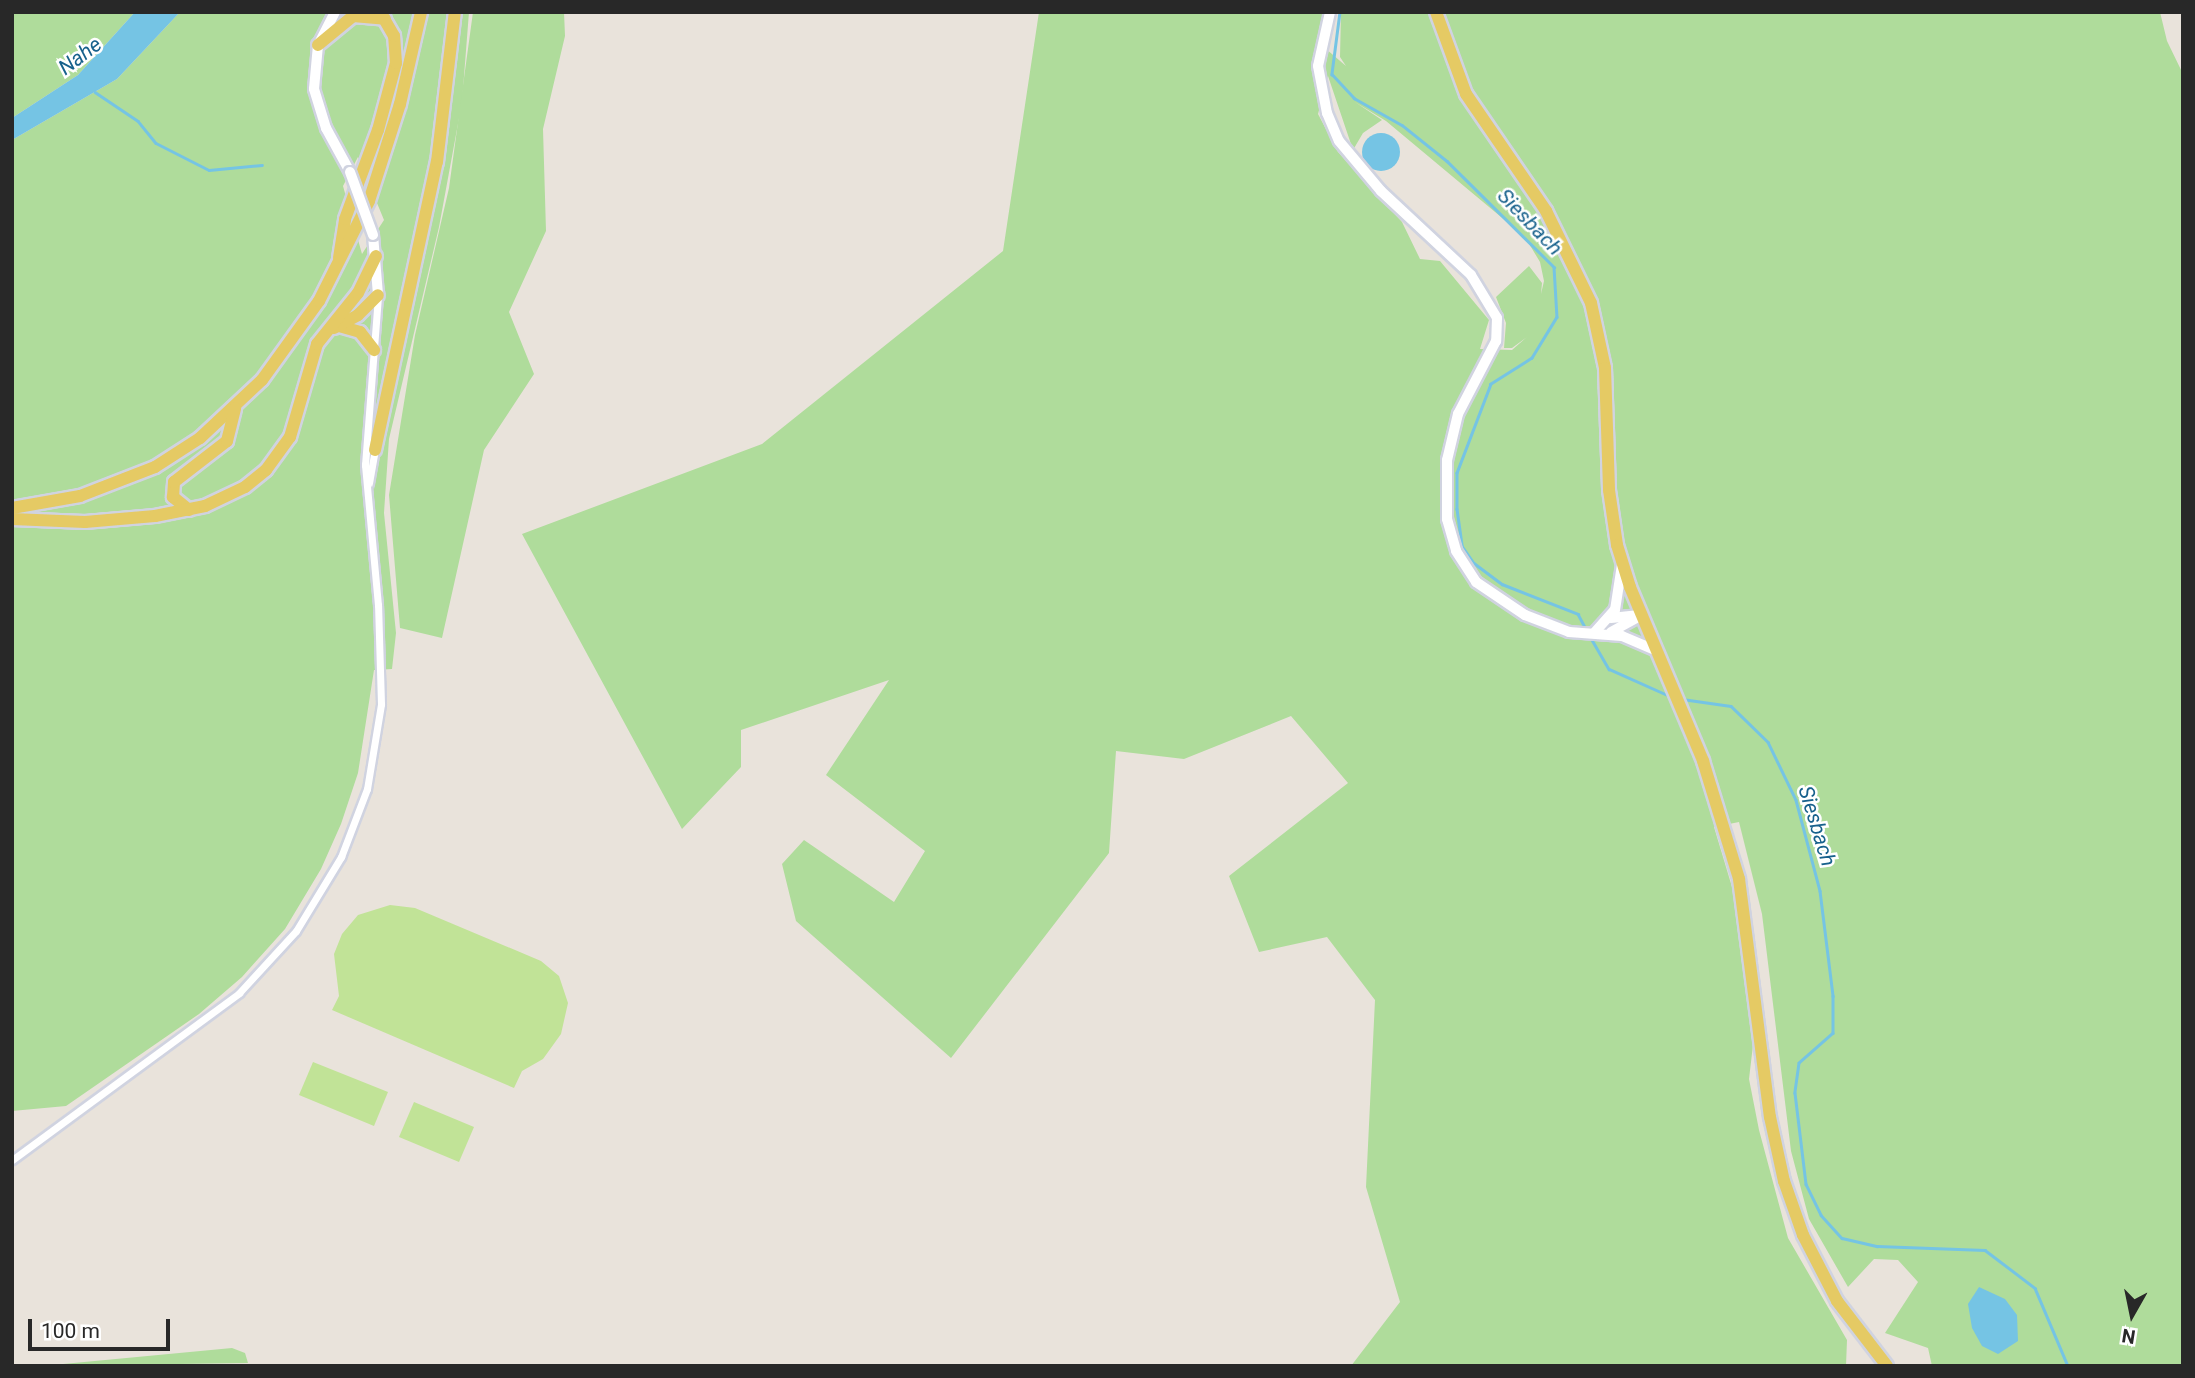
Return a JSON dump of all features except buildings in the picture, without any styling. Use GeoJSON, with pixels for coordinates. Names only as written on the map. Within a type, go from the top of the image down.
{"type":"FeatureCollection","features":[{"type":"Feature","properties":{"kind":"main road"},"geometry":{"type":"LineString","coordinates":[[12,508],[80,496],[130,478],[178,453],[235,408],[281,357],[339,265],[388,146],[421,12]]}},
{"type":"Feature","properties":{"kind":"main road"},"geometry":{"type":"LineString","coordinates":[[375,450],[437,162],[455,12]]}},
{"type":"Feature","properties":{"kind":"main road"},"geometry":{"type":"LineString","coordinates":[[1436,12],[1466,94],[1551,220],[1591,303],[1605,368],[1609,490],[1622,564],[1703,761],[1739,878],[1770,1117],[1792,1207],[1838,1301],[1887,1366]]}},
{"type":"Feature","properties":{"kind":"main road"},"geometry":{"type":"LineString","coordinates":[[318,45],[353,16],[383,16],[394,36],[396,63],[378,130],[345,219],[339,265]]}},
{"type":"Feature","properties":{"kind":"main road"},"geometry":{"type":"LineString","coordinates":[[12,519],[97,521],[189,510],[233,494],[275,460],[296,425],[315,349],[359,293],[376,256]]}},
{"type":"Feature","properties":{"kind":"main road"},"geometry":{"type":"LineString","coordinates":[[333,328],[378,295]]}},
{"type":"Feature","properties":{"kind":"main road"},"geometry":{"type":"LineString","coordinates":[[333,328],[360,332],[374,349]]}},
{"type":"Feature","properties":{"kind":"main road"},"geometry":{"type":"LineString","coordinates":[[189,510],[173,497],[174,482],[227,441],[235,408]]}},
{"type":"Feature","properties":{"kind":"street"},"geometry":{"type":"LineString","coordinates":[[12,1160],[239,993],[296,931],[332,874],[366,789],[379,728],[378,605],[366,498],[365,429],[378,295],[373,235],[350,172],[317,103],[313,79],[318,45],[335,12]]}},
{"type":"Feature","properties":{"kind":"street"},"geometry":{"type":"LineString","coordinates":[[1330,12],[1318,66],[1327,113],[1339,141],[1381,191],[1471,275],[1497,318],[1496,341],[1458,414],[1447,460],[1447,519],[1455,551],[1476,582],[1504,603],[1559,629],[1609,634],[1657,650]]}},
{"type":"Feature","properties":{"kind":"street"},"geometry":{"type":"LineString","coordinates":[[366,498],[375,450]]}},
{"type":"Feature","properties":{"kind":"street"},"geometry":{"type":"LineString","coordinates":[[1611,618],[1622,564]]}},
{"type":"Feature","properties":{"kind":"street"},"geometry":{"type":"LineString","coordinates":[[1594,633],[1611,618],[1642,615]]}},
{"type":"Feature","properties":{"kind":"street"},"geometry":{"type":"LineString","coordinates":[[1609,634],[1642,615]]}},
{"type":"Feature","properties":{"kind":"green space"},"geometry":{"type":"Polygon","coordinates":[[[12,12],[135,12],[78,75],[12,118],[12,12]]]}},
{"type":"Feature","properties":{"kind":"green space"},"geometry":{"type":"Polygon","coordinates":[[[180,12],[469,12],[462,102],[439,227],[389,439],[384,513],[396,633],[392,669],[374,670],[358,773],[341,824],[321,869],[285,929],[242,977],[199,1014],[66,1106],[12,1111],[12,140],[117,79],[180,12]],[[358,157],[343,186],[362,254],[384,220],[358,157]]]}},
{"type":"Feature","properties":{"kind":"green space"},"geometry":{"type":"Polygon","coordinates":[[[473,12],[564,12],[565,36],[543,129],[546,231],[509,312],[534,374],[484,450],[442,638],[400,628],[389,495],[415,335],[449,188],[473,12]]]}},
{"type":"Feature","properties":{"kind":"green space"},"geometry":{"type":"Polygon","coordinates":[[[1039,12],[1327,12],[1319,43],[1346,66],[1340,57],[1341,12],[2160,12],[2167,41],[2183,74],[2183,1366],[1932,1366],[1928,1348],[1885,1333],[1918,1282],[1898,1260],[1874,1259],[1848,1287],[1809,1219],[1791,1151],[1762,914],[1739,822],[1714,827],[1735,897],[1747,968],[1755,1028],[1749,1079],[1759,1130],[1788,1238],[1847,1340],[1846,1366],[1351,1366],[1400,1302],[1366,1187],[1375,1000],[1327,937],[1259,952],[1229,876],[1348,783],[1291,716],[1184,759],[1116,751],[1109,853],[951,1058],[796,921],[782,864],[804,840],[894,902],[925,851],[826,775],[889,680],[741,730],[741,767],[682,829],[522,534],[762,444],[1003,251],[1039,12]],[[1328,76],[1318,114],[1338,152],[1402,222],[1420,259],[1440,261],[1489,320],[1480,349],[1512,350],[1527,337],[1512,348],[1504,348],[1506,323],[1496,297],[1529,266],[1542,283],[1541,294],[1544,281],[1540,262],[1525,237],[1386,121],[1355,102],[1382,120],[1363,133],[1353,150],[1328,76]]]}},
{"type":"Feature","properties":{"kind":"green space"},"geometry":{"type":"Polygon","coordinates":[[[390,905],[415,908],[541,961],[559,976],[568,1003],[561,1034],[543,1059],[522,1071],[514,1088],[332,1010],[339,996],[334,954],[342,934],[358,915],[390,905]]]}},
{"type":"Feature","properties":{"kind":"green space"},"geometry":{"type":"Polygon","coordinates":[[[313,1062],[388,1092],[374,1126],[299,1095],[313,1062]]]}},
{"type":"Feature","properties":{"kind":"green space"},"geometry":{"type":"Polygon","coordinates":[[[414,1102],[474,1127],[459,1162],[399,1137],[414,1102]]]}},
{"type":"Feature","properties":{"kind":"green space"},"geometry":{"type":"Polygon","coordinates":[[[232,1348],[245,1353],[248,1363],[42,1366],[232,1348]]]}},
{"type":"Feature","properties":{"kind":"water"},"geometry":{"type":"Polygon","coordinates":[[[135,12],[180,12],[117,79],[12,140],[12,118],[78,75],[135,12]]]}},
{"type":"Feature","properties":{"kind":"water"},"geometry":{"type":"Polygon","coordinates":[[[1381,133],[1394,139],[1400,152],[1394,165],[1381,171],[1368,165],[1362,152],[1368,139],[1381,133]]]}},
{"type":"Feature","properties":{"kind":"water"},"geometry":{"type":"Polygon","coordinates":[[[1979,1287],[2005,1299],[2017,1315],[2018,1341],[1998,1354],[1982,1346],[1972,1328],[1968,1304],[1979,1287]]]}},
{"type":"Feature","properties":{"kind":"waterway","name":"Siesbach"},"geometry":{"type":"LineString","coordinates":[[1340,12],[1332,74],[1354,98],[1402,125],[1447,161],[1554,267],[1557,317],[1532,358],[1491,384],[1457,473],[1457,509],[1462,546],[1474,563],[1502,584],[1578,614],[1586,629]]}},
{"type":"Feature","properties":{"kind":"waterway"},"geometry":{"type":"LineString","coordinates":[[95,92],[138,121],[156,143],[209,170],[262,165]]}},
{"type":"Feature","properties":{"kind":"waterway","name":"Siesbach"},"geometry":{"type":"LineString","coordinates":[[1591,638],[1609,669],[1672,697]]}},
{"type":"Feature","properties":{"kind":"waterway","name":"Siesbach"},"geometry":{"type":"LineString","coordinates":[[1682,699],[1731,706],[1768,742],[1796,800],[1820,891],[1833,996],[1833,1033],[1799,1063],[1795,1093],[1806,1184],[1821,1215],[1842,1238],[1877,1246],[1985,1250],[2035,1288],[2068,1366]]}},
{"type":"Feature","properties":{"kind":"water label","name":"Nahe"},"geometry":{"type":"Point","coordinates":[80,56]}}]}
